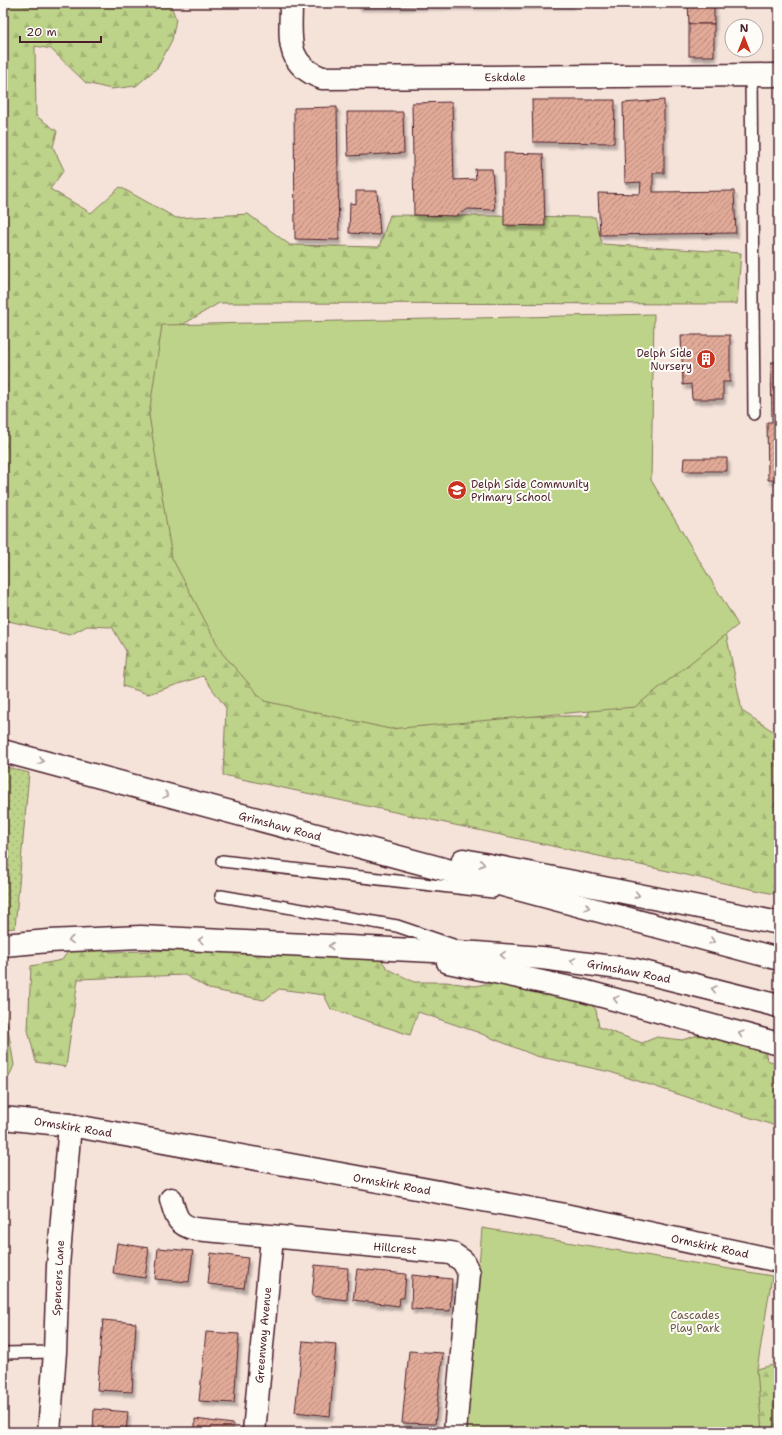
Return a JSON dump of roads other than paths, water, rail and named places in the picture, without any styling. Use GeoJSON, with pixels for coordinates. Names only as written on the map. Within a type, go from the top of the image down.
{"type":"FeatureCollection","features":[{"type":"Feature","properties":{"kind":"main road","name":"Eskdale"},"geometry":{"type":"LineString","coordinates":[[291,3],[292,44],[294,57],[302,68],[311,74],[322,78],[779,75]]}},
{"type":"Feature","properties":{"kind":"main road","name":"Grimshaw Road"},"geometry":{"type":"LineString","coordinates":[[3,751],[779,959]]}},
{"type":"Feature","properties":{"kind":"main road"},"geometry":{"type":"LineString","coordinates":[[238,815],[779,923]]}},
{"type":"Feature","properties":{"kind":"main road","name":"Grimshaw Road"},"geometry":{"type":"LineString","coordinates":[[3,945],[49,941],[142,937],[476,953],[563,960],[635,970],[779,1006]]}},
{"type":"Feature","properties":{"kind":"main road"},"geometry":{"type":"LineString","coordinates":[[381,948],[580,990],[779,1044]]}},
{"type":"Feature","properties":{"kind":"main road","name":"Ormskirk Road"},"geometry":{"type":"LineString","coordinates":[[3,1118],[70,1125],[560,1214],[779,1261]]}},
{"type":"Feature","properties":{"kind":"main road","name":"Spencers Lane"},"geometry":{"type":"LineString","coordinates":[[49,1432],[55,1352],[58,1266],[70,1125]]}},
{"type":"Feature","properties":{"kind":"main road","name":"Hillcrest"},"geometry":{"type":"LineString","coordinates":[[171,1199],[177,1220],[185,1226],[195,1229],[451,1253],[463,1261],[469,1273],[455,1432]]}},
{"type":"Feature","properties":{"kind":"main road","name":"Greenway Avenue"},"geometry":{"type":"LineString","coordinates":[[254,1432],[272,1237]]}},
{"type":"Feature","properties":{"kind":"lane"},"geometry":{"type":"LineString","coordinates":[[751,75],[754,414]]}},
{"type":"Feature","properties":{"kind":"lane","name":"Grimshaw Road"},"geometry":{"type":"LineString","coordinates":[[222,861],[558,899]]}},
{"type":"Feature","properties":{"kind":"lane","name":"Grimshaw Road"},"geometry":{"type":"LineString","coordinates":[[221,896],[397,926],[476,953]]}},
{"type":"Feature","properties":{"kind":"lane"},"geometry":{"type":"LineString","coordinates":[[3,1353],[55,1352]]}},
{"type":"Feature","properties":{"kind":"place","name":"Delph Side Nursery"},"geometry":{"type":"Point","coordinates":[706,359]}},
{"type":"Feature","properties":{"kind":"place","name":"Delph Side Community Primary School"},"geometry":{"type":"Point","coordinates":[457,490]}},
{"type":"Feature","properties":{"kind":"park label","name":"Cascades Play Park"},"geometry":{"type":"Point","coordinates":[695,1321]}}]}
